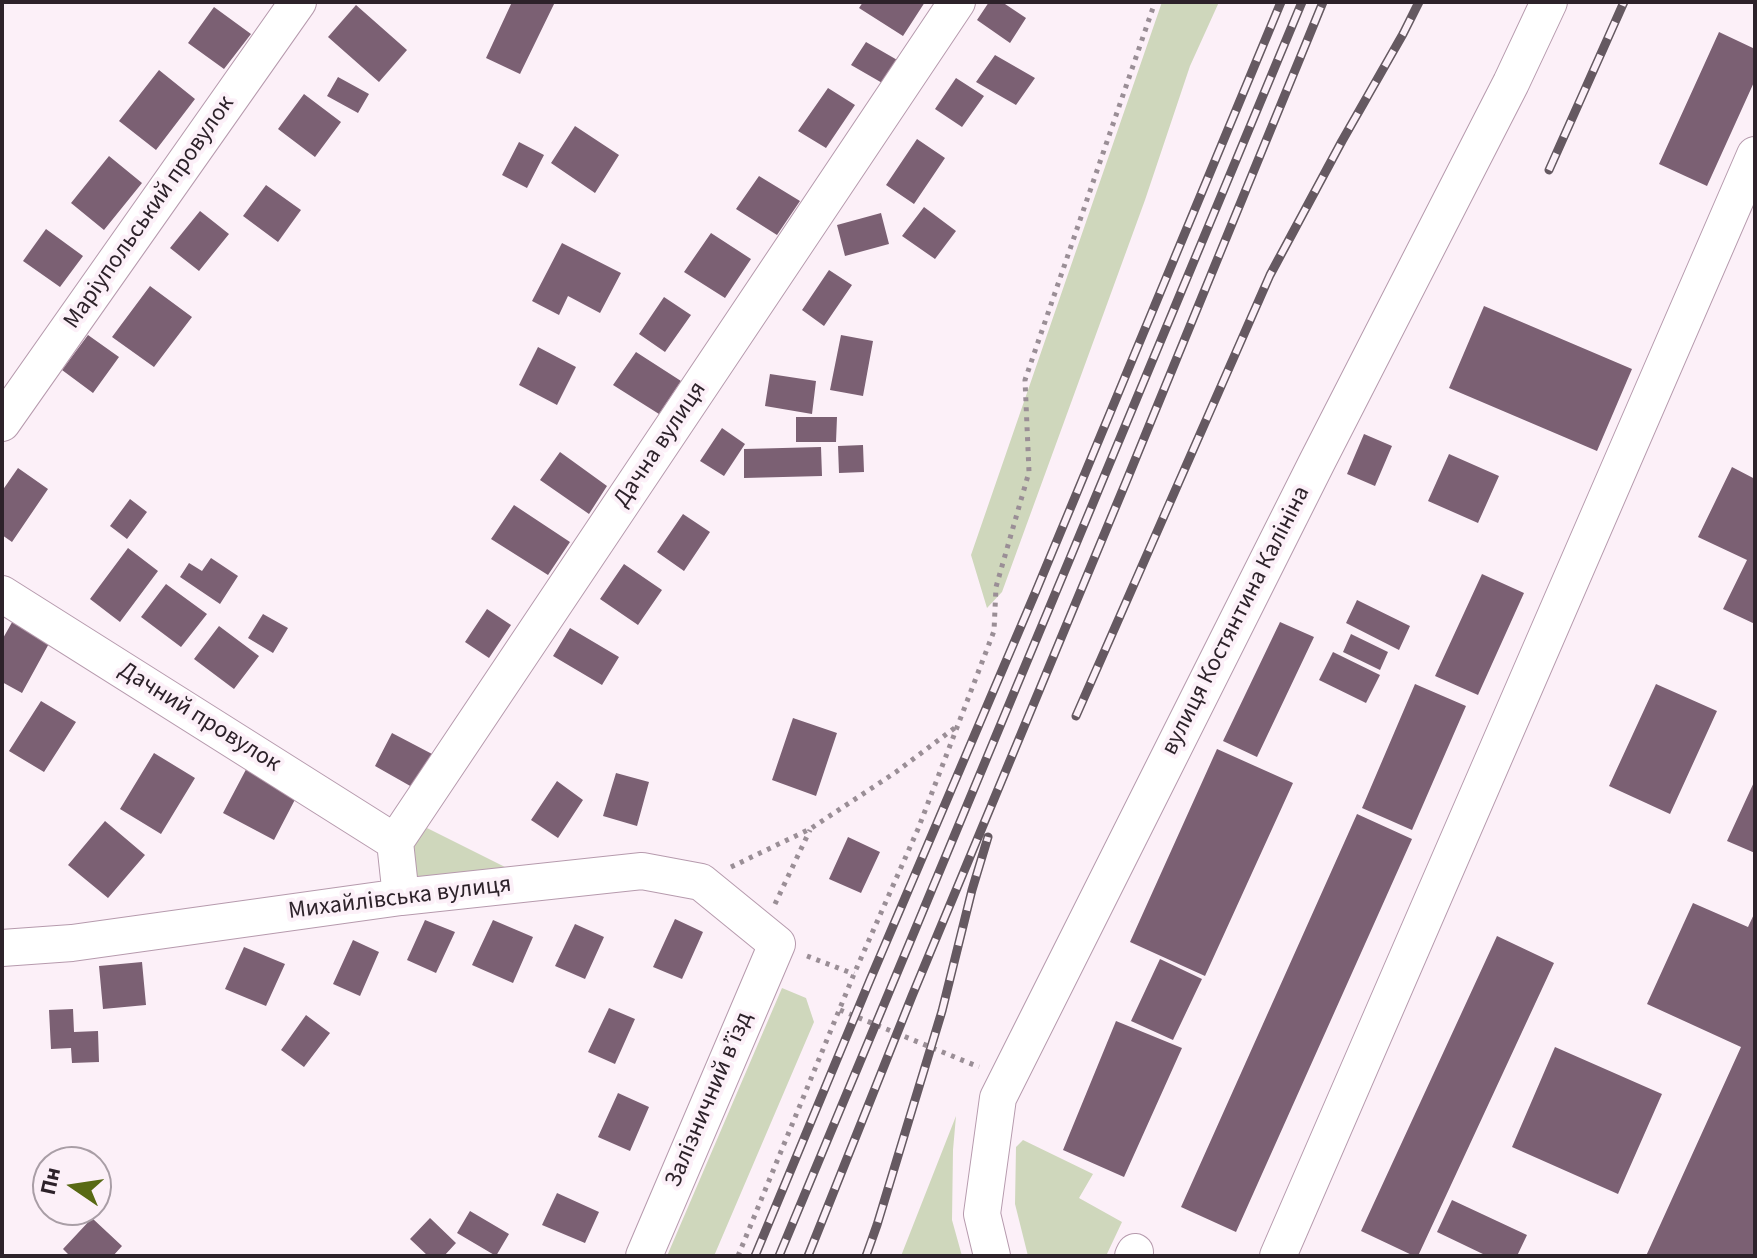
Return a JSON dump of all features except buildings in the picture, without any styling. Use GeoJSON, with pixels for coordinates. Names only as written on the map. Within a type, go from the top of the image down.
{"type":"FeatureCollection","features":[{"type":"Feature","properties":{"kind":"street","name":"Маріупольський провулок"},"geometry":{"type":"LineString","coordinates":[[2,423],[298,2]]}},
{"type":"Feature","properties":{"kind":"street","name":"Дачна вулиця"},"geometry":{"type":"LineString","coordinates":[[395,842],[957,2]]}},
{"type":"Feature","properties":{"kind":"street","name":"вулиця Костянтина Калініна"},"geometry":{"type":"LineString","coordinates":[[992,1256],[982,1214],[998,1098],[1511,83],[1549,2]]}},
{"type":"Feature","properties":{"kind":"street"},"geometry":{"type":"LineString","coordinates":[[1278,1256],[1755,155]]}},
{"type":"Feature","properties":{"kind":"street","name":"Дачний провулок"},"geometry":{"type":"LineString","coordinates":[[2,594],[395,842]]}},
{"type":"Feature","properties":{"kind":"street"},"geometry":{"type":"LineString","coordinates":[[395,842],[401,897]]}},
{"type":"Feature","properties":{"kind":"street","name":"Михайлівська вулиця"},"geometry":{"type":"LineString","coordinates":[[2,948],[72,943],[401,897],[642,871],[701,882],[777,944]]}},
{"type":"Feature","properties":{"kind":"street","name":"Залізничний в’їзд"},"geometry":{"type":"LineString","coordinates":[[644,1256],[777,944]]}},
{"type":"Feature","properties":{"kind":"path"},"geometry":{"type":"LineString","coordinates":[[738,1256],[918,829],[994,631],[996,587],[1029,472],[1025,380],[1155,2]]}},
{"type":"Feature","properties":{"kind":"path"},"geometry":{"type":"LineString","coordinates":[[701,882],[810,829],[896,772],[957,726]]}},
{"type":"Feature","properties":{"kind":"path"},"geometry":{"type":"LineString","coordinates":[[840,1010],[983,1068],[998,1098]]}},
{"type":"Feature","properties":{"kind":"green space"},"geometry":{"type":"Polygon","coordinates":[[[1162,2],[1219,2],[1190,66],[1145,200],[1002,592],[987,608],[971,555],[1162,2]]]}},
{"type":"Feature","properties":{"kind":"green space"},"geometry":{"type":"Polygon","coordinates":[[[427,828],[505,867],[437,882],[416,876],[413,837],[427,828]]]}},
{"type":"Feature","properties":{"kind":"green space"},"geometry":{"type":"Polygon","coordinates":[[[782,988],[806,998],[814,1022],[714,1256],[667,1256],[782,988]]]}},
{"type":"Feature","properties":{"kind":"green space"},"geometry":{"type":"Polygon","coordinates":[[[956,1116],[952,1220],[962,1256],[901,1256],[956,1116]]]}},
{"type":"Feature","properties":{"kind":"green space"},"geometry":{"type":"Polygon","coordinates":[[[1023,1140],[1093,1174],[1079,1198],[1122,1222],[1106,1256],[1028,1256],[1015,1204],[1016,1147],[1023,1140]]]}},
{"type":"Feature","properties":{"kind":"railway"},"geometry":{"type":"LineString","coordinates":[[755,1256],[1281,2]]}},
{"type":"Feature","properties":{"kind":"railway"},"geometry":{"type":"LineString","coordinates":[[779,1256],[1302,2]]}},
{"type":"Feature","properties":{"kind":"railway"},"geometry":{"type":"LineString","coordinates":[[808,1256],[912,996],[1323,2]]}},
{"type":"Feature","properties":{"kind":"railway"},"geometry":{"type":"LineString","coordinates":[[1076,716],[1270,275],[1419,2]]}},
{"type":"Feature","properties":{"kind":"railway"},"geometry":{"type":"LineString","coordinates":[[1549,170],[1624,2]]}},
{"type":"Feature","properties":{"kind":"railway"},"geometry":{"type":"LineString","coordinates":[[866,1256],[942,1011],[988,837]]}}]}
